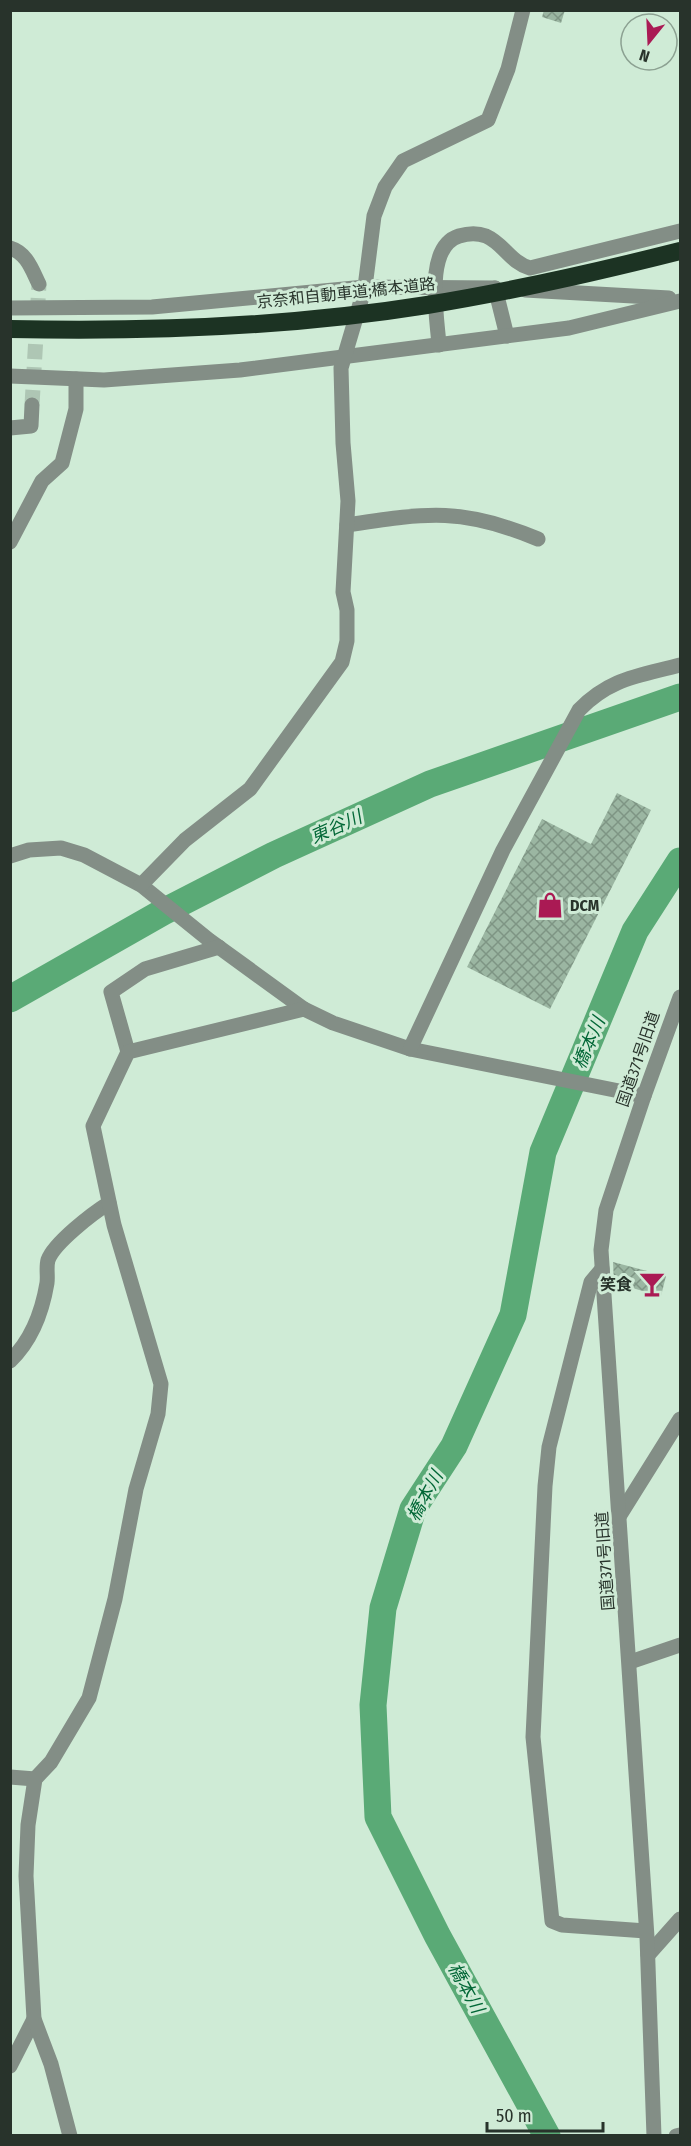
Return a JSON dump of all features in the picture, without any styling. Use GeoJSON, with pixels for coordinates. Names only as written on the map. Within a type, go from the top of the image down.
{"type":"FeatureCollection","features":[{"type":"Feature","properties":{"kind":"highway","name":"京奈和自動車道;橋本道路"},"geometry":{"type":"LineString","coordinates":[[10,329],[194,328],[320,318],[426,305],[563,280],[681,251]]}},
{"type":"Feature","properties":{"kind":"street"},"geometry":{"type":"LineString","coordinates":[[141,885],[185,840],[250,789],[342,662],[347,641],[347,610],[343,592],[347,525],[341,368],[365,287],[374,216],[385,187],[403,161],[488,120],[508,69],[522,10]]}},
{"type":"Feature","properties":{"kind":"street"},"geometry":{"type":"LineString","coordinates":[[439,345],[435,286],[437,262],[446,244],[456,236],[467,233],[488,237],[496,242],[511,259],[530,268],[681,231]]}},
{"type":"Feature","properties":{"kind":"street"},"geometry":{"type":"LineString","coordinates":[[10,248],[18,250],[26,258],[39,284]]}},
{"type":"Feature","properties":{"kind":"street"},"geometry":{"type":"LineString","coordinates":[[10,308],[152,307],[365,287],[435,286],[681,299]]}},
{"type":"Feature","properties":{"kind":"street"},"geometry":{"type":"LineString","coordinates":[[495,288],[507,336]]}},
{"type":"Feature","properties":{"kind":"street"},"geometry":{"type":"LineString","coordinates":[[10,376],[104,380],[240,370],[569,328],[681,299]]}},
{"type":"Feature","properties":{"kind":"street"},"geometry":{"type":"LineString","coordinates":[[10,542],[42,481],[62,463],[76,409],[76,379]]}},
{"type":"Feature","properties":{"kind":"street"},"geometry":{"type":"LineString","coordinates":[[10,428],[31,426],[32,405]]}},
{"type":"Feature","properties":{"kind":"street"},"geometry":{"type":"LineString","coordinates":[[347,525],[418,514],[455,514],[507,526],[538,539]]}},
{"type":"Feature","properties":{"kind":"street"},"geometry":{"type":"LineString","coordinates":[[410,1050],[503,850],[544,779],[579,710],[595,693],[614,683],[681,665]]}},
{"type":"Feature","properties":{"kind":"street"},"geometry":{"type":"LineString","coordinates":[[10,856],[29,850],[61,848],[84,855],[141,885],[214,943],[304,1009],[333,1023],[410,1050],[544,1074],[644,1096]]}},
{"type":"Feature","properties":{"kind":"street"},"geometry":{"type":"LineString","coordinates":[[70,2136],[51,2064],[34,2019],[26,1876],[28,1825],[35,1779],[51,1762],[89,1698],[115,1599],[136,1489],[158,1414],[161,1384],[109,1203],[93,1126],[128,1052],[111,992],[145,969],[214,943]]}},
{"type":"Feature","properties":{"kind":"street","name":"国道371号旧道"},"geometry":{"type":"LineString","coordinates":[[654,2136],[648,1955],[602,1269],[606,1210],[644,1096],[681,997]]}},
{"type":"Feature","properties":{"kind":"street"},"geometry":{"type":"LineString","coordinates":[[128,1052],[304,1009]]}},
{"type":"Feature","properties":{"kind":"street"},"geometry":{"type":"LineString","coordinates":[[10,1361],[31,1337],[47,1283],[48,1258],[67,1236],[92,1214],[109,1203]]}},
{"type":"Feature","properties":{"kind":"street"},"geometry":{"type":"LineString","coordinates":[[602,1269],[591,1282],[549,1447],[533,1737],[552,1921],[562,1926],[646,1930]]}},
{"type":"Feature","properties":{"kind":"street"},"geometry":{"type":"LineString","coordinates":[[620,1515],[681,1419]]}},
{"type":"Feature","properties":{"kind":"street"},"geometry":{"type":"LineString","coordinates":[[630,1662],[681,1645]]}},
{"type":"Feature","properties":{"kind":"street"},"geometry":{"type":"LineString","coordinates":[[10,1777],[35,1779]]}},
{"type":"Feature","properties":{"kind":"street"},"geometry":{"type":"LineString","coordinates":[[648,1955],[681,1918]]}},
{"type":"Feature","properties":{"kind":"street"},"geometry":{"type":"LineString","coordinates":[[10,2066],[34,2019]]}},
{"type":"Feature","properties":{"kind":"street"},"geometry":{"type":"LineString","coordinates":[[676,2136],[681,2135]]}},
{"type":"Feature","properties":{"kind":"building"},"geometry":{"type":"Polygon","coordinates":[[[544,10],[565,10],[561,23],[542,17],[544,10]]]}},
{"type":"Feature","properties":{"kind":"building","name":"DCM"},"geometry":{"type":"Polygon","coordinates":[[[617,793],[651,810],[550,1009],[467,967],[542,819],[591,844],[617,793]]]}},
{"type":"Feature","properties":{"kind":"building"},"geometry":{"type":"Polygon","coordinates":[[[613,1262],[666,1276],[661,1296],[614,1283],[613,1262]]]}},
{"type":"Feature","properties":{"kind":"waterway","name":"東谷川"},"geometry":{"type":"LineString","coordinates":[[10,999],[163,912],[274,855],[430,784],[680,697]]}},
{"type":"Feature","properties":{"kind":"waterway","name":"橋本川"},"geometry":{"type":"LineString","coordinates":[[547,2136],[437,1935],[378,1817],[373,1705],[383,1608],[413,1509],[454,1446],[513,1315],[543,1152],[635,931],[680,861]]}},
{"type":"Feature","properties":{"kind":"tunnel"},"geometry":{"type":"LineString","coordinates":[[32,405],[39,284]]}},
{"type":"Feature","properties":{"kind":"place","name":"DCM"},"geometry":{"type":"Point","coordinates":[550,905]}},
{"type":"Feature","properties":{"kind":"place","name":"笑食"},"geometry":{"type":"Point","coordinates":[652,1284]}}]}
